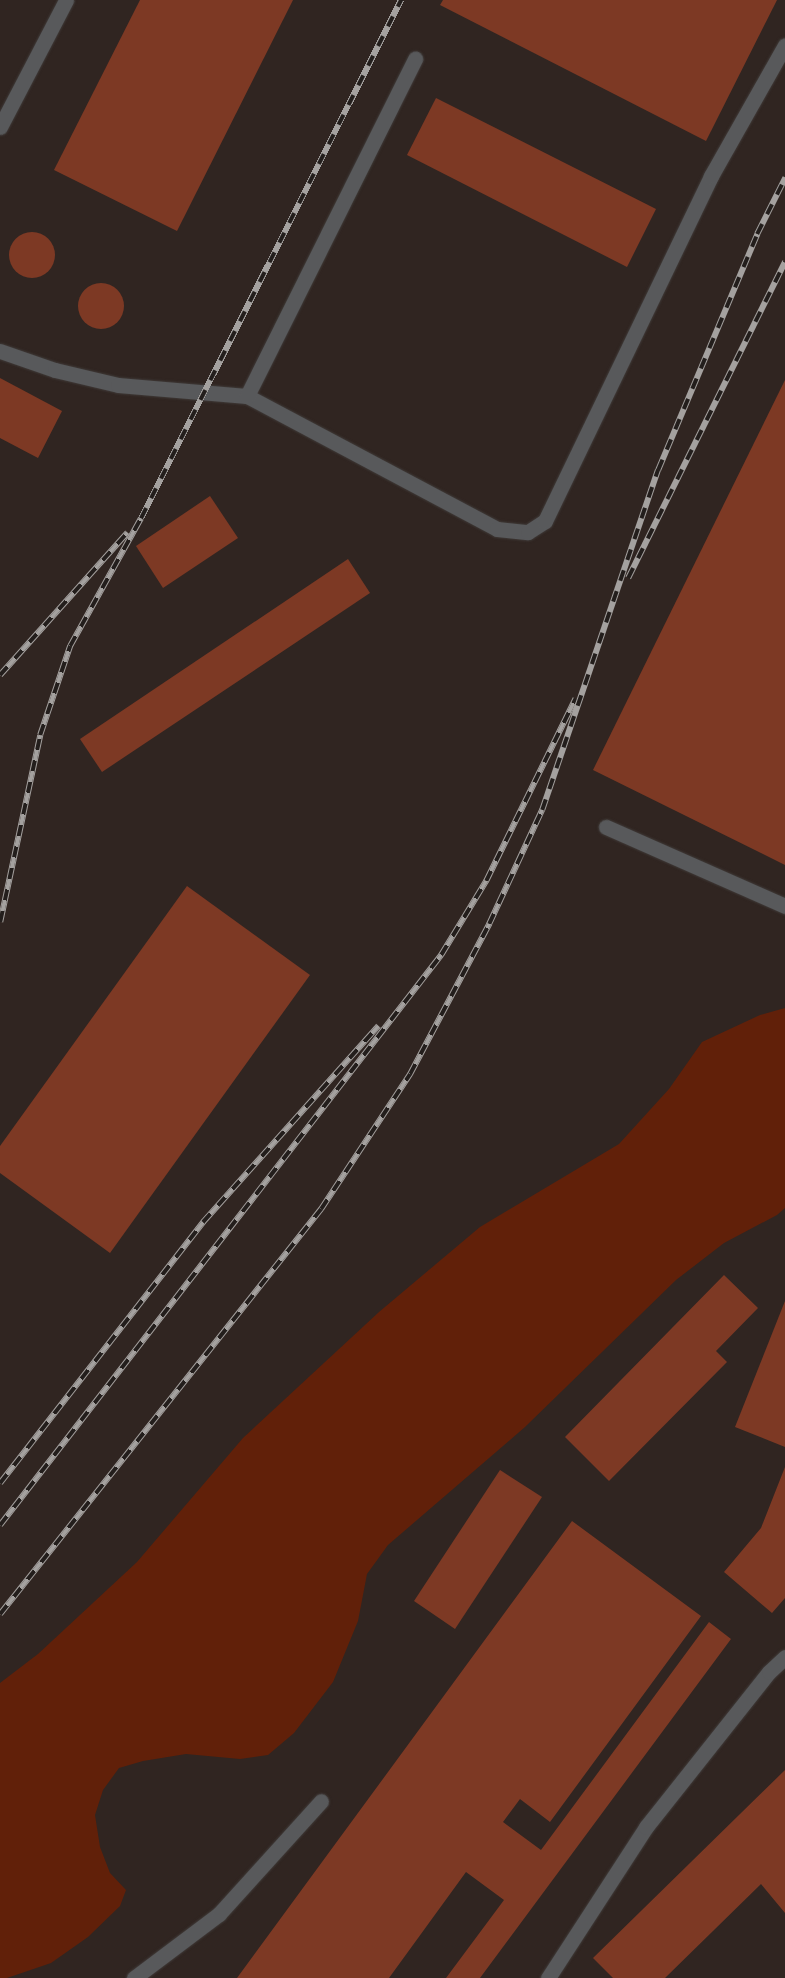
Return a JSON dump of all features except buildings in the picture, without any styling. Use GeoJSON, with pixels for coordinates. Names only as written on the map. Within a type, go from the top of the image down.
{"type":"FeatureCollection","features":[{"type":"Feature","properties":{"kind":"lane"},"geometry":{"type":"LineString","coordinates":[[0,127],[66,0]]}},
{"type":"Feature","properties":{"kind":"lane"},"geometry":{"type":"LineString","coordinates":[[0,351],[55,370],[118,385],[247,396],[497,529],[528,532],[545,522],[711,176],[785,45]]}},
{"type":"Feature","properties":{"kind":"lane"},"geometry":{"type":"LineString","coordinates":[[247,396],[415,59]]}},
{"type":"Feature","properties":{"kind":"lane"},"geometry":{"type":"LineString","coordinates":[[606,827],[785,906]]}},
{"type":"Feature","properties":{"kind":"lane"},"geometry":{"type":"LineString","coordinates":[[548,1978],[646,1827],[769,1672],[785,1657]]}},
{"type":"Feature","properties":{"kind":"lane"},"geometry":{"type":"LineString","coordinates":[[134,1978],[219,1914],[321,1800]]}},
{"type":"Feature","properties":{"kind":"shaded area"},"geometry":{"type":"Polygon","coordinates":[[[0,0],[785,0],[785,1978],[0,1978],[0,0]]]}},
{"type":"Feature","properties":{"kind":"shaded area"},"geometry":{"type":"Polygon","coordinates":[[[785,1008],[785,1208],[777,1215],[724,1243],[676,1280],[525,1427],[388,1545],[367,1574],[358,1621],[333,1682],[294,1733],[268,1755],[240,1759],[186,1754],[143,1761],[119,1768],[103,1790],[95,1815],[100,1847],[110,1873],[126,1890],[120,1906],[88,1937],[51,1963],[7,1978],[0,1978],[0,1683],[38,1654],[137,1562],[243,1438],[379,1312],[480,1227],[619,1144],[669,1089],[702,1042],[760,1015],[785,1008]]]}},
{"type":"Feature","properties":{"kind":"railway"},"geometry":{"type":"LineString","coordinates":[[0,922],[40,735],[70,646],[141,518],[401,0]]}},
{"type":"Feature","properties":{"kind":"railway"},"geometry":{"type":"LineString","coordinates":[[0,1614],[321,1209],[410,1074],[489,924],[542,810],[658,470],[757,234],[785,178]]}},
{"type":"Feature","properties":{"kind":"railway"},"geometry":{"type":"LineString","coordinates":[[628,578],[785,262]]}},
{"type":"Feature","properties":{"kind":"railway"},"geometry":{"type":"LineString","coordinates":[[0,675],[127,533]]}},
{"type":"Feature","properties":{"kind":"railway"},"geometry":{"type":"LineString","coordinates":[[0,1525],[441,955],[486,881],[575,699]]}},
{"type":"Feature","properties":{"kind":"railway"},"geometry":{"type":"LineString","coordinates":[[0,1483],[203,1222],[378,1026]]}}]}
